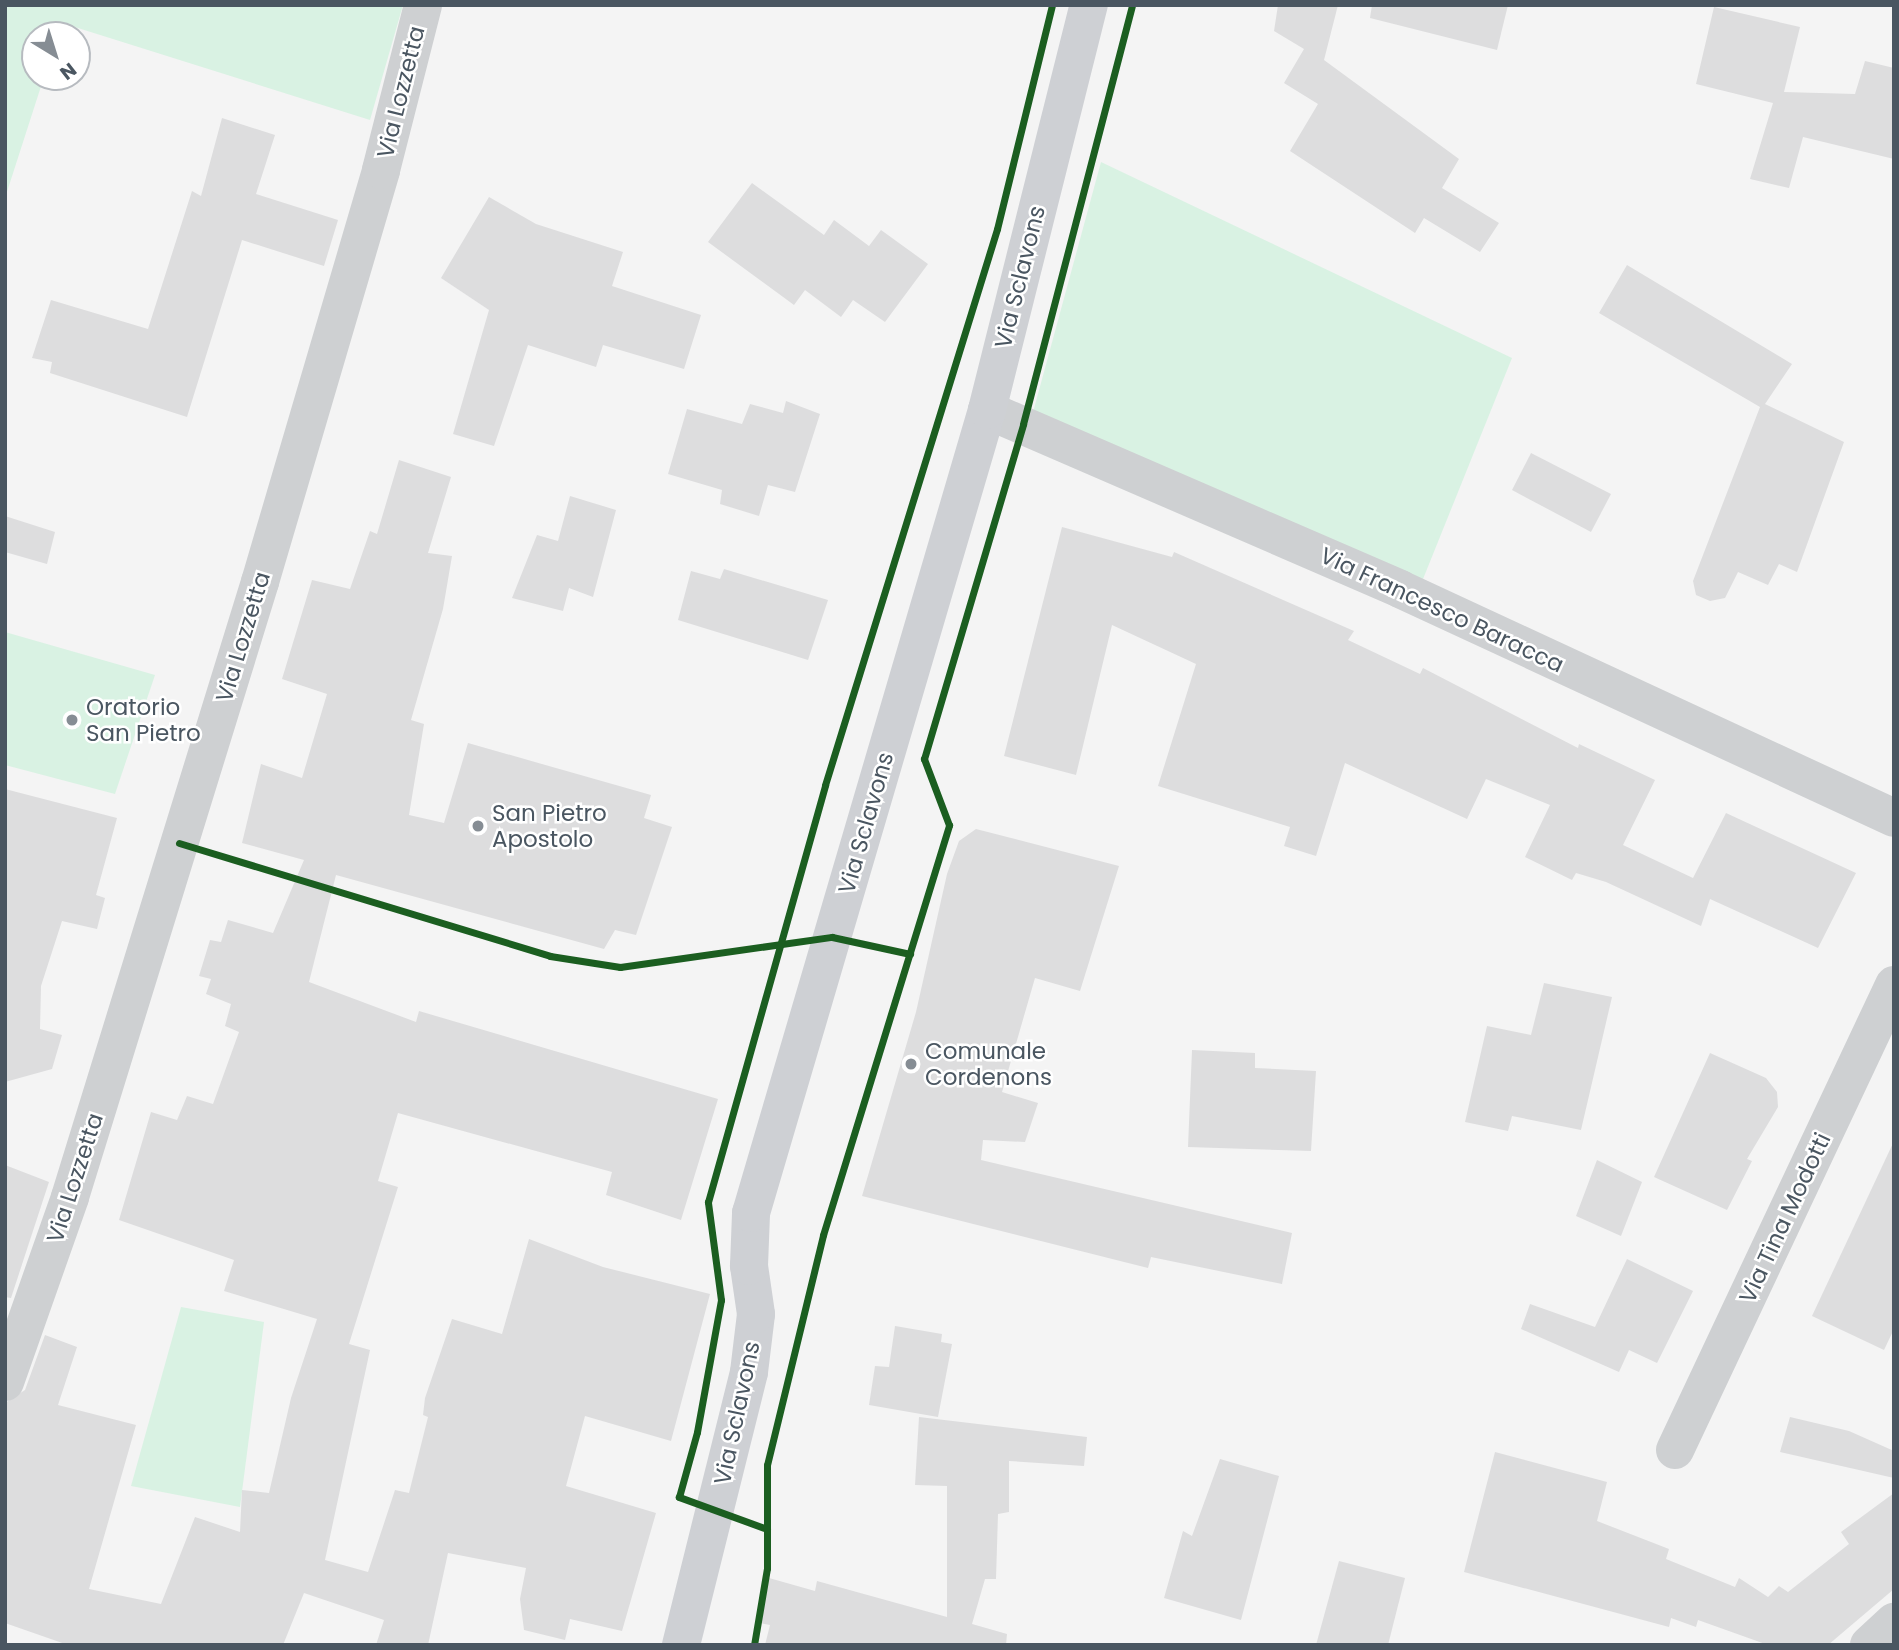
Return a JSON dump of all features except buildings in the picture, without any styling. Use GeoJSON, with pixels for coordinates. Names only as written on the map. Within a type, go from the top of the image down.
{"type":"FeatureCollection","features":[{"type":"Feature","properties":{"kind":"street","name":"Via Lozzetta"},"geometry":{"type":"LineString","coordinates":[[5,1382],[70,1197],[260,582],[381,170],[422,5]]}},
{"type":"Feature","properties":{"kind":"street","name":"Via Sclavons"},"geometry":{"type":"LineString","coordinates":[[681,1645],[749,1372],[756,1314],[749,1266],[751,1213],[987,410],[1089,5]]}},
{"type":"Feature","properties":{"kind":"street","name":"Via Francesco Baracca"},"geometry":{"type":"LineString","coordinates":[[987,410],[1400,589],[1894,818]]}},
{"type":"Feature","properties":{"kind":"street","name":"Via Tina Modotti"},"geometry":{"type":"LineString","coordinates":[[1675,1450],[1894,985]]}},
{"type":"Feature","properties":{"kind":"street"},"geometry":{"type":"LineString","coordinates":[[1869,1645],[1894,1622]]}},
{"type":"Feature","properties":{"kind":"green space"},"geometry":{"type":"Polygon","coordinates":[[[5,5],[403,5],[370,120],[91,32],[91,21],[21,21],[21,91],[39,91],[5,198],[5,5]]]}},
{"type":"Feature","properties":{"kind":"green space"},"geometry":{"type":"Polygon","coordinates":[[[1101,162],[1512,358],[1421,584],[1032,416],[1101,162]]]}},
{"type":"Feature","properties":{"kind":"green space","name":"Oratorio San Pietro"},"geometry":{"type":"Polygon","coordinates":[[[5,632],[155,675],[115,794],[5,765],[5,632]]]}},
{"type":"Feature","properties":{"kind":"green space"},"geometry":{"type":"Polygon","coordinates":[[[181,1307],[264,1322],[240,1507],[131,1486],[181,1307]]]}},
{"type":"Feature","properties":{"kind":"cycle path"},"geometry":{"type":"LineString","coordinates":[[767,1529],[679,1497],[697,1432],[721,1300],[708,1202],[825,785],[997,229],[1052,5]]}},
{"type":"Feature","properties":{"kind":"cycle path"},"geometry":{"type":"LineString","coordinates":[[754,1645],[767,1568],[767,1465],[823,1235],[949,825],[924,759],[1023,424],[1132,5]]}},
{"type":"Feature","properties":{"kind":"cycle path"},"geometry":{"type":"LineString","coordinates":[[179,843],[550,956],[620,967],[832,937],[910,954]]}},
{"type":"Feature","properties":{"kind":"place","name":"Oratorio San Pietro"},"geometry":{"type":"Point","coordinates":[72,720]}},
{"type":"Feature","properties":{"kind":"place","name":"San Pietro Apostolo"},"geometry":{"type":"Point","coordinates":[478,826]}},
{"type":"Feature","properties":{"kind":"place","name":"Comunale Cordenons"},"geometry":{"type":"Point","coordinates":[911,1064]}}]}
